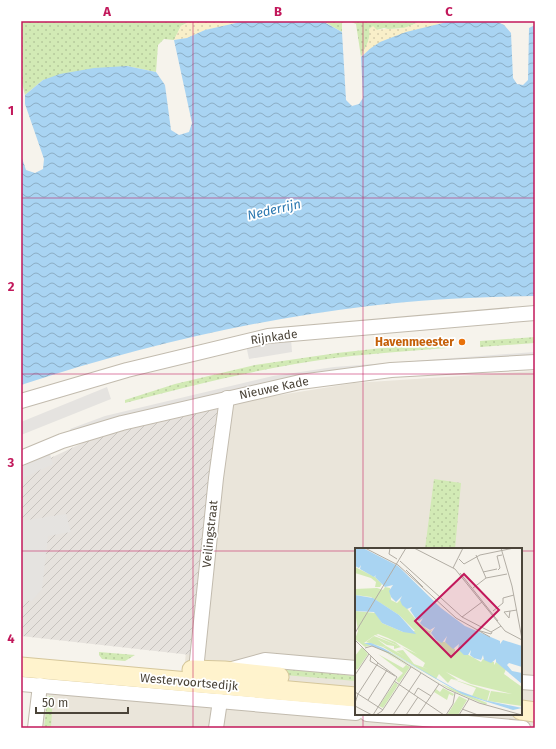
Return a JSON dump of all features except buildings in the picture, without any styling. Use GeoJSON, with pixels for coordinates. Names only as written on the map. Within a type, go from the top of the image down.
{"type":"FeatureCollection","features":[{"type":"Feature","properties":{"kind":"main road","name":"Westervoortsedijk"},"geometry":{"type":"LineString","coordinates":[[21,655],[196,670],[224,671],[355,685]]}},
{"type":"Feature","properties":{"kind":"main road","name":"Westervoortsedijk"},"geometry":{"type":"LineString","coordinates":[[21,667],[355,697]]}},
{"type":"Feature","properties":{"kind":"main road"},"geometry":{"type":"LineString","coordinates":[[522,699],[535,700]]}},
{"type":"Feature","properties":{"kind":"main road"},"geometry":{"type":"LineString","coordinates":[[522,710],[535,712]]}},
{"type":"Feature","properties":{"kind":"street","name":"Rijnkade"},"geometry":{"type":"LineString","coordinates":[[23,402],[127,370],[268,336],[535,313]]}},
{"type":"Feature","properties":{"kind":"street","name":"Nieuwe Kade"},"geometry":{"type":"LineString","coordinates":[[21,458],[62,441],[122,423],[300,382],[391,370],[535,362]]}},
{"type":"Feature","properties":{"kind":"street","name":"Veilingstraat"},"geometry":{"type":"LineString","coordinates":[[196,670],[226,398]]}},
{"type":"Feature","properties":{"kind":"street","name":"Westervoortsedijk"},"geometry":{"type":"LineString","coordinates":[[224,671],[265,660],[355,668]]}},
{"type":"Feature","properties":{"kind":"street"},"geometry":{"type":"LineString","coordinates":[[522,682],[535,683]]}},
{"type":"Feature","properties":{"kind":"street","name":"Westervoortsedijk"},"geometry":{"type":"LineString","coordinates":[[21,684],[355,713]]}},
{"type":"Feature","properties":{"kind":"street"},"geometry":{"type":"LineString","coordinates":[[35,728],[40,685]]}},
{"type":"Feature","properties":{"kind":"street"},"geometry":{"type":"LineString","coordinates":[[216,728],[220,701]]}},
{"type":"Feature","properties":{"kind":"street"},"geometry":{"type":"LineString","coordinates":[[371,718],[523,728]]}},
{"type":"Feature","properties":{"kind":"shaded area"},"geometry":{"type":"Polygon","coordinates":[[[291,339],[292,352],[249,359],[246,345],[291,339]]]}},
{"type":"Feature","properties":{"kind":"shaded area"},"geometry":{"type":"Polygon","coordinates":[[[535,352],[535,355],[330,371],[269,382],[123,417],[72,432],[70,429],[105,416],[273,376],[334,367],[535,352]]]}},
{"type":"Feature","properties":{"kind":"shaded area"},"geometry":{"type":"Polygon","coordinates":[[[535,371],[535,728],[29,728],[33,691],[184,703],[185,662],[211,410],[244,401],[354,383],[535,371]]]}},
{"type":"Feature","properties":{"kind":"shaded area"},"geometry":{"type":"Polygon","coordinates":[[[107,387],[111,399],[21,435],[21,422],[107,387]]]}},
{"type":"Feature","properties":{"kind":"shaded area"},"geometry":{"type":"Polygon","coordinates":[[[219,403],[191,655],[21,636],[21,472],[131,420],[219,403]]]}},
{"type":"Feature","properties":{"kind":"shaded area"},"geometry":{"type":"Polygon","coordinates":[[[50,454],[53,464],[21,479],[21,467],[50,454]]]}},
{"type":"Feature","properties":{"kind":"shaded area"},"geometry":{"type":"Polygon","coordinates":[[[66,514],[71,532],[48,536],[42,589],[32,601],[21,600],[21,521],[66,514]]]}},
{"type":"Feature","properties":{"kind":"green space"},"geometry":{"type":"Polygon","coordinates":[[[21,21],[191,21],[181,26],[174,40],[164,39],[158,45],[156,72],[127,66],[43,80],[25,95],[21,79],[21,21]]]}},
{"type":"Feature","properties":{"kind":"green space"},"geometry":{"type":"Polygon","coordinates":[[[323,21],[422,21],[405,28],[384,28],[377,30],[370,35],[361,57],[356,24],[351,22],[342,23],[342,32],[323,21]]]}},
{"type":"Feature","properties":{"kind":"green space"},"geometry":{"type":"Polygon","coordinates":[[[535,337],[535,343],[480,347],[480,341],[535,337]]]}},
{"type":"Feature","properties":{"kind":"green space"},"geometry":{"type":"Polygon","coordinates":[[[446,341],[447,348],[352,356],[295,364],[252,372],[125,403],[125,400],[175,384],[255,365],[337,353],[446,341]]]}},
{"type":"Feature","properties":{"kind":"green space"},"geometry":{"type":"Polygon","coordinates":[[[434,479],[461,483],[455,548],[425,548],[434,479]]]}},
{"type":"Feature","properties":{"kind":"green space"},"geometry":{"type":"Polygon","coordinates":[[[99,652],[135,655],[125,661],[102,659],[99,652]]]}},
{"type":"Feature","properties":{"kind":"green space"},"geometry":{"type":"Polygon","coordinates":[[[276,669],[302,670],[354,676],[355,674],[355,681],[249,672],[276,669]]]}},
{"type":"Feature","properties":{"kind":"green space"},"geometry":{"type":"Polygon","coordinates":[[[45,696],[53,696],[51,728],[44,728],[47,702],[43,701],[45,696]]]}},
{"type":"Feature","properties":{"kind":"sand"},"geometry":{"type":"Polygon","coordinates":[[[191,21],[245,21],[205,30],[187,38],[174,40],[181,26],[191,21]]]}},
{"type":"Feature","properties":{"kind":"sand"},"geometry":{"type":"Polygon","coordinates":[[[422,21],[451,21],[392,38],[381,43],[361,57],[368,40],[369,29],[373,26],[377,30],[400,29],[422,21]]]}},
{"type":"Feature","properties":{"kind":"water","name":"Nederrijn"},"geometry":{"type":"Polygon","coordinates":[[[245,21],[317,21],[324,22],[342,32],[346,100],[352,106],[359,104],[363,98],[361,57],[371,48],[380,42],[406,32],[451,21],[495,21],[504,25],[511,33],[513,78],[517,84],[523,85],[528,80],[529,28],[535,25],[535,296],[431,300],[369,306],[281,319],[237,327],[150,347],[21,385],[21,155],[26,170],[35,173],[43,169],[44,159],[25,104],[25,95],[43,80],[60,74],[94,68],[127,66],[156,72],[165,85],[171,130],[179,135],[189,132],[192,123],[174,40],[187,38],[205,30],[245,21]]]}},
{"type":"Feature","properties":{"kind":"place","name":"Havenmeester"},"geometry":{"type":"Point","coordinates":[462,342]}}]}
